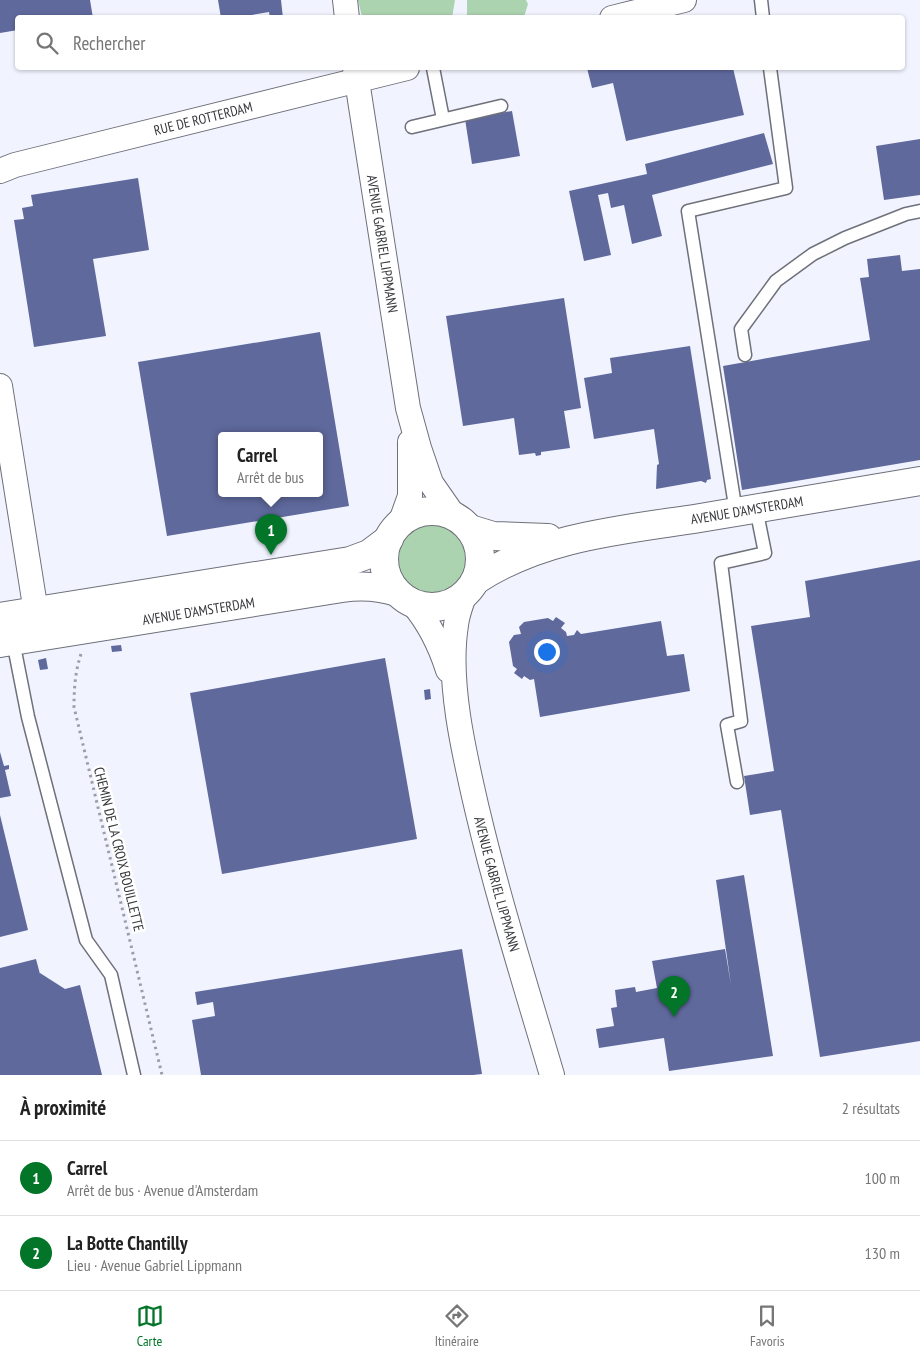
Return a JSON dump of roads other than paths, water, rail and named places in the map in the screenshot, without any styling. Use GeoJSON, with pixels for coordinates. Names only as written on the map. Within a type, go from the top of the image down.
{"type":"FeatureCollection","features":[{"type":"Feature","properties":{"kind":"street"},"geometry":{"type":"LineString","coordinates":[[345,0],[348,15]]}},
{"type":"Feature","properties":{"kind":"street"},"geometry":{"type":"LineString","coordinates":[[624,15],[684,0]]}},
{"type":"Feature","properties":{"kind":"street","name":"RUE DE ROTTERDAM"},"geometry":{"type":"LineString","coordinates":[[0,171],[15,165],[356,74],[390,70]]}},
{"type":"Feature","properties":{"kind":"street","name":"AVENUE GABRIEL LIPPMANN"},"geometry":{"type":"LineString","coordinates":[[356,74],[408,408],[419,448],[432,483],[462,523]]}},
{"type":"Feature","properties":{"kind":"street"},"geometry":{"type":"LineString","coordinates":[[0,386],[36,612]]}},
{"type":"Feature","properties":{"kind":"street","name":"AVENUE GABRIEL LIPPMANN"},"geometry":{"type":"LineString","coordinates":[[394,531],[408,504],[411,488],[408,408]]}},
{"type":"Feature","properties":{"kind":"street","name":"AVENUE D'AMSTERDAM"},"geometry":{"type":"LineString","coordinates":[[470,588],[506,562],[575,538],[920,481]]}},
{"type":"Feature","properties":{"kind":"street"},"geometry":{"type":"LineString","coordinates":[[426,512],[441,512],[462,523],[478,544],[480,556],[480,568],[470,588],[453,603],[440,607],[426,607],[405,598],[390,582],[384,563],[385,550],[394,531],[412,516],[426,512]]}},
{"type":"Feature","properties":{"kind":"street","name":"AVENUE D'AMSTERDAM"},"geometry":{"type":"LineString","coordinates":[[462,523],[493,536],[575,538]]}},
{"type":"Feature","properties":{"kind":"street","name":"AVENUE D'AMSTERDAM"},"geometry":{"type":"LineString","coordinates":[[0,617],[356,559],[374,551],[394,531]]}},
{"type":"Feature","properties":{"kind":"street","name":"AVENUE D'AMSTERDAM"},"geometry":{"type":"LineString","coordinates":[[6,642],[367,585],[384,588],[405,598]]}},
{"type":"Feature","properties":{"kind":"street","name":"AVENUE GABRIEL LIPPMANN"},"geometry":{"type":"LineString","coordinates":[[470,588],[458,616],[454,636],[455,690],[472,785],[490,864],[552,1075]]}},
{"type":"Feature","properties":{"kind":"street","name":"AVENUE GABRIEL LIPPMANN"},"geometry":{"type":"LineString","coordinates":[[405,598],[435,634],[455,690]]}},
{"type":"Feature","properties":{"kind":"lane"},"geometry":{"type":"LineString","coordinates":[[761,0],[763,15]]}},
{"type":"Feature","properties":{"kind":"lane"},"geometry":{"type":"LineString","coordinates":[[433,70],[443,119]]}},
{"type":"Feature","properties":{"kind":"lane"},"geometry":{"type":"LineString","coordinates":[[737,782],[727,726],[741,721],[721,563],[765,554],[746,510],[688,211],[786,188],[770,70]]}},
{"type":"Feature","properties":{"kind":"lane"},"geometry":{"type":"LineString","coordinates":[[412,127],[501,106]]}},
{"type":"Feature","properties":{"kind":"lane"},"geometry":{"type":"LineString","coordinates":[[745,355],[741,329],[776,281],[814,254],[845,238],[906,214],[920,211]]}},
{"type":"Feature","properties":{"kind":"lane"},"geometry":{"type":"LineString","coordinates":[[6,642],[28,717],[86,940],[111,975],[134,1075]]}},
{"type":"Feature","properties":{"kind":"place","name":"Carrel"},"geometry":{"type":"Point","coordinates":[271,555]}},
{"type":"Feature","properties":{"kind":"place","name":"La Botte Chantilly"},"geometry":{"type":"Point","coordinates":[674,1017]}}]}
